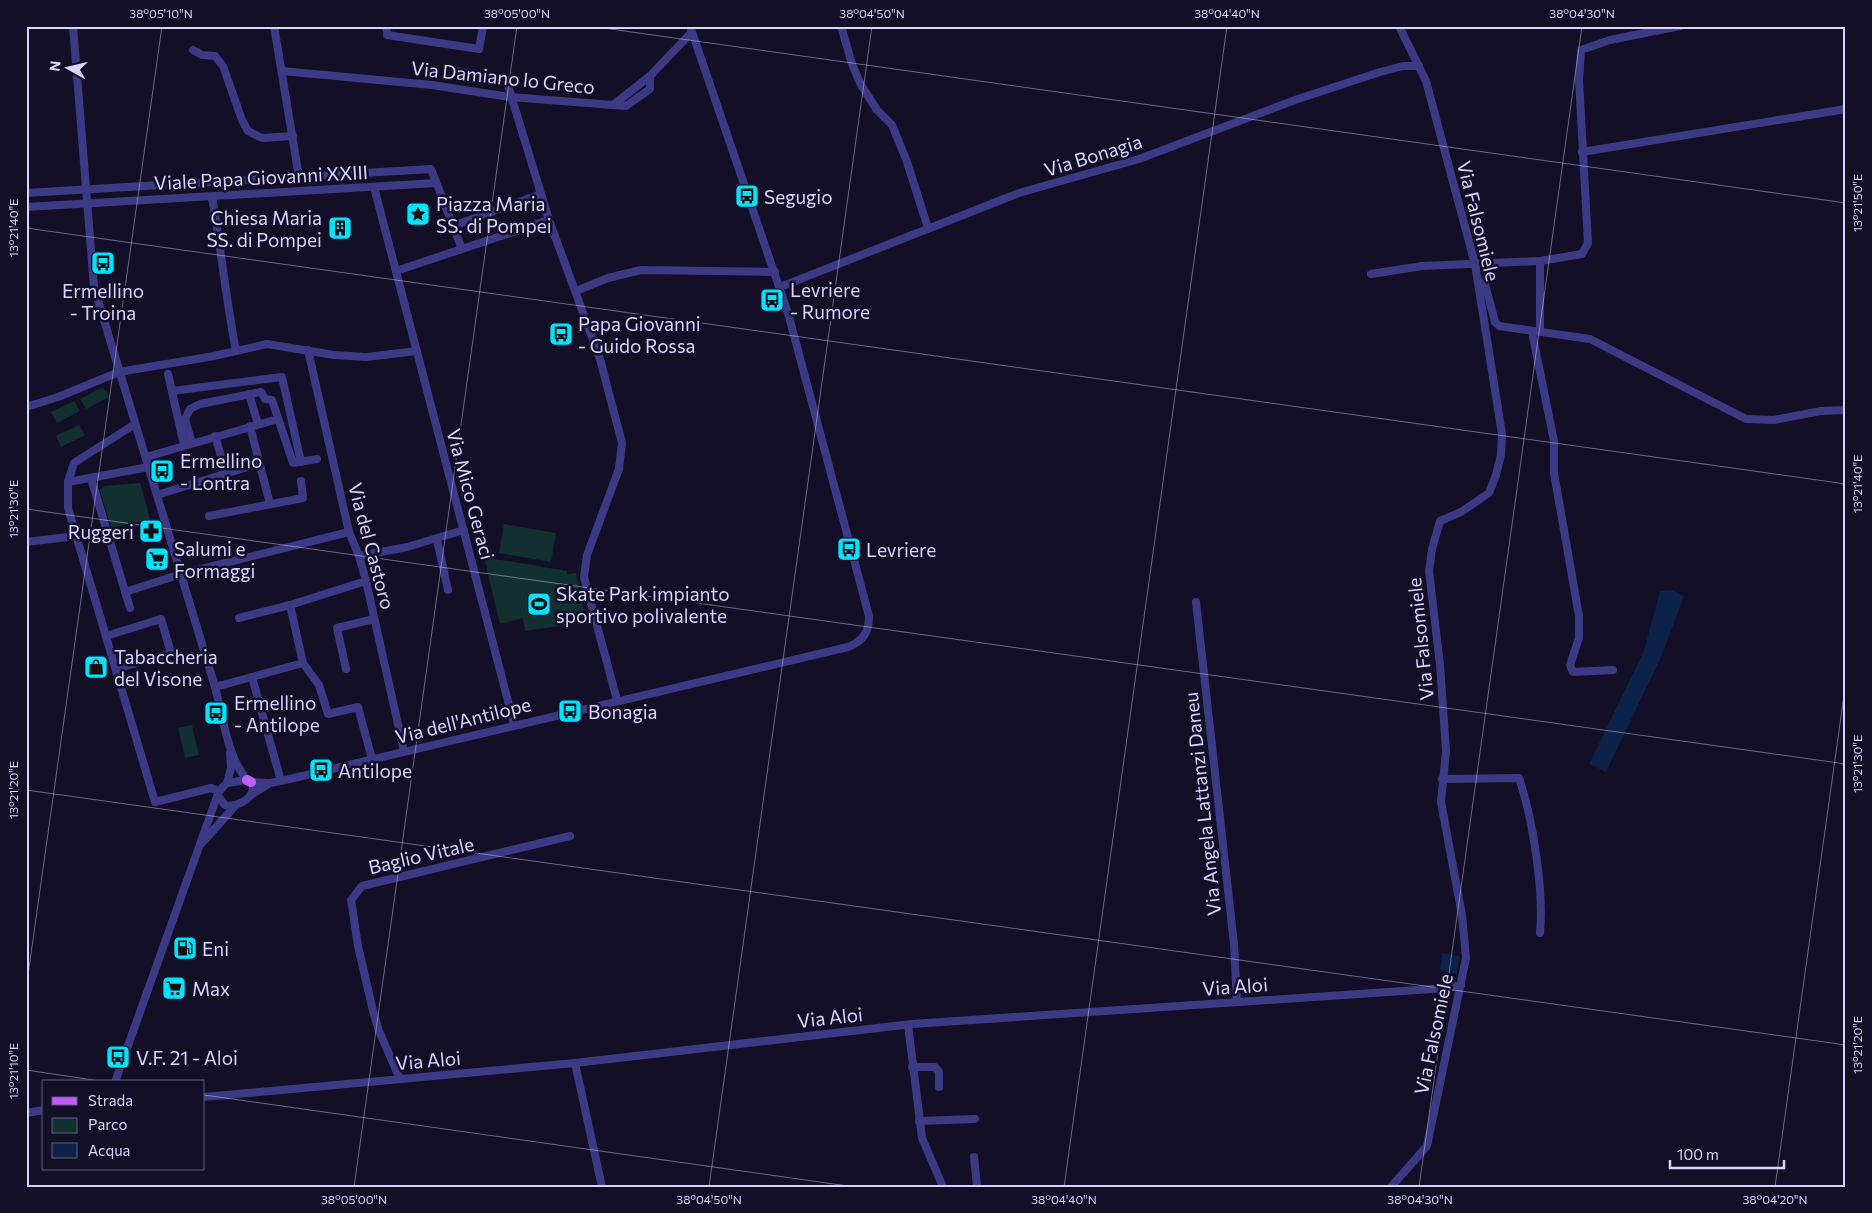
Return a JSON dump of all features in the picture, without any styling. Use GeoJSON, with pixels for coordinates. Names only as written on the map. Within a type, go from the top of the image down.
{"type":"FeatureCollection","features":[{"type":"Feature","properties":{"kind":"street"},"geometry":{"type":"LineString","coordinates":[[73,26],[94,287],[215,687],[231,748],[241,772],[254,788],[251,795]]}},
{"type":"Feature","properties":{"kind":"street"},"geometry":{"type":"LineString","coordinates":[[274,26],[299,177]]}},
{"type":"Feature","properties":{"kind":"street"},"geometry":{"type":"LineString","coordinates":[[386,26],[387,35],[479,49],[483,26]]}},
{"type":"Feature","properties":{"kind":"street"},"geometry":{"type":"LineString","coordinates":[[841,26],[852,64],[861,85],[877,110],[892,125],[906,158],[928,228]]}},
{"type":"Feature","properties":{"kind":"street","name":"Via Falsomiele"},"geometry":{"type":"LineString","coordinates":[[1391,1187],[1427,1146],[1466,958],[1462,915],[1441,802],[1446,751],[1440,665],[1428,571],[1440,521],[1461,512],[1488,493],[1496,476],[1502,445],[1492,363],[1475,264],[1426,81],[1399,26]]}},
{"type":"Feature","properties":{"kind":"street"},"geometry":{"type":"LineString","coordinates":[[1371,274],[1422,266],[1540,261],[1578,256],[1586,250],[1588,244],[1582,152],[1580,50],[1610,40],[1680,26]]}},
{"type":"Feature","properties":{"kind":"street"},"geometry":{"type":"LineString","coordinates":[[691,29],[780,287]]}},
{"type":"Feature","properties":{"kind":"street","name":"Via Damiano lo Greco"},"geometry":{"type":"LineString","coordinates":[[282,71],[432,85],[510,97],[613,105],[650,76],[691,29]]}},
{"type":"Feature","properties":{"kind":"street"},"geometry":{"type":"LineString","coordinates":[[193,50],[202,55],[215,56],[223,66],[248,132],[262,138],[293,136]]}},
{"type":"Feature","properties":{"kind":"street","name":"Via Bonagia"},"geometry":{"type":"LineString","coordinates":[[780,287],[1019,193],[1139,158],[1313,94],[1380,72],[1403,66],[1419,66]]}},
{"type":"Feature","properties":{"kind":"street"},"geometry":{"type":"LineString","coordinates":[[456,71],[506,78],[510,97],[549,220],[600,359],[622,443],[619,469],[587,555],[584,576],[617,700]]}},
{"type":"Feature","properties":{"kind":"street"},"geometry":{"type":"LineString","coordinates":[[1582,152],[1846,109]]}},
{"type":"Feature","properties":{"kind":"street","name":"Viale Papa Giovanni XXIII"},"geometry":{"type":"LineString","coordinates":[[26,193],[432,169],[436,183],[26,207]]}},
{"type":"Feature","properties":{"kind":"street"},"geometry":{"type":"LineString","coordinates":[[436,183],[462,249]]}},
{"type":"Feature","properties":{"kind":"street","name":"Via Mico Geraci"},"geometry":{"type":"LineString","coordinates":[[374,187],[514,724]]}},
{"type":"Feature","properties":{"kind":"street"},"geometry":{"type":"LineString","coordinates":[[453,226],[541,194]]}},
{"type":"Feature","properties":{"kind":"street"},"geometry":{"type":"LineString","coordinates":[[212,197],[225,293],[236,351]]}},
{"type":"Feature","properties":{"kind":"street"},"geometry":{"type":"LineString","coordinates":[[396,271],[549,220]]}},
{"type":"Feature","properties":{"kind":"street"},"geometry":{"type":"LineString","coordinates":[[1540,261],[1540,332]]}},
{"type":"Feature","properties":{"kind":"street"},"geometry":{"type":"LineString","coordinates":[[576,291],[608,278],[641,270],[774,272]]}},
{"type":"Feature","properties":{"kind":"street"},"geometry":{"type":"LineString","coordinates":[[1478,281],[1486,284],[1495,322],[1504,328],[1590,339],[1746,419],[1774,420],[1821,411],[1846,410]]}},
{"type":"Feature","properties":{"kind":"street","name":"Via dell'Antilope"},"geometry":{"type":"LineString","coordinates":[[270,784],[514,724],[848,647],[858,643],[865,636],[869,616],[780,287]]}},
{"type":"Feature","properties":{"kind":"street"},"geometry":{"type":"LineString","coordinates":[[1532,332],[1554,442],[1554,473],[1570,554],[1579,616],[1579,638],[1570,665],[1574,672],[1613,670]]}},
{"type":"Feature","properties":{"kind":"street"},"geometry":{"type":"LineString","coordinates":[[26,407],[58,397],[119,372],[267,344],[366,357],[417,351]]}},
{"type":"Feature","properties":{"kind":"street","name":"Via del Castoro"},"geometry":{"type":"LineString","coordinates":[[308,350],[350,532],[366,581],[404,751]]}},
{"type":"Feature","properties":{"kind":"street"},"geometry":{"type":"LineString","coordinates":[[168,374],[188,444]]}},
{"type":"Feature","properties":{"kind":"street"},"geometry":{"type":"LineString","coordinates":[[172,391],[282,377],[301,462]]}},
{"type":"Feature","properties":{"kind":"street"},"geometry":{"type":"LineString","coordinates":[[259,380],[261,392],[265,400],[286,397]]}},
{"type":"Feature","properties":{"kind":"street"},"geometry":{"type":"LineString","coordinates":[[188,444],[185,419],[190,409],[200,404],[261,392]]}},
{"type":"Feature","properties":{"kind":"street"},"geometry":{"type":"LineString","coordinates":[[249,394],[260,464],[270,504]]}},
{"type":"Feature","properties":{"kind":"street"},"geometry":{"type":"LineString","coordinates":[[272,400],[293,463],[317,459]]}},
{"type":"Feature","properties":{"kind":"street"},"geometry":{"type":"LineString","coordinates":[[146,457],[278,419]]}},
{"type":"Feature","properties":{"kind":"street"},"geometry":{"type":"LineString","coordinates":[[135,424],[74,463],[68,482],[68,508],[155,802],[211,788],[218,793],[223,804],[235,806]]}},
{"type":"Feature","properties":{"kind":"street"},"geometry":{"type":"LineString","coordinates":[[215,436],[226,473]]}},
{"type":"Feature","properties":{"kind":"street"},"geometry":{"type":"LineString","coordinates":[[157,494],[260,464]]}},
{"type":"Feature","properties":{"kind":"street"},"geometry":{"type":"LineString","coordinates":[[68,482],[149,467]]}},
{"type":"Feature","properties":{"kind":"street"},"geometry":{"type":"LineString","coordinates":[[90,478],[130,608]]}},
{"type":"Feature","properties":{"kind":"street"},"geometry":{"type":"LineString","coordinates":[[209,516],[303,498],[301,481]]}},
{"type":"Feature","properties":{"kind":"street"},"geometry":{"type":"LineString","coordinates":[[359,556],[437,540],[464,530]]}},
{"type":"Feature","properties":{"kind":"street"},"geometry":{"type":"LineString","coordinates":[[125,592],[181,574],[350,532]]}},
{"type":"Feature","properties":{"kind":"street"},"geometry":{"type":"LineString","coordinates":[[26,542],[77,536]]}},
{"type":"Feature","properties":{"kind":"street"},"geometry":{"type":"LineString","coordinates":[[437,540],[448,590]]}},
{"type":"Feature","properties":{"kind":"street"},"geometry":{"type":"LineString","coordinates":[[238,618],[290,605],[366,581]]}},
{"type":"Feature","properties":{"kind":"street","name":"Via Angela Lattanzi Daneu"},"geometry":{"type":"LineString","coordinates":[[1196,602],[1234,944],[1237,1002]]}},
{"type":"Feature","properties":{"kind":"street"},"geometry":{"type":"LineString","coordinates":[[290,605],[303,663],[319,685],[328,714],[358,707],[372,759]]}},
{"type":"Feature","properties":{"kind":"street"},"geometry":{"type":"LineString","coordinates":[[106,636],[161,619],[169,645],[171,653],[116,669]]}},
{"type":"Feature","properties":{"kind":"street"},"geometry":{"type":"LineString","coordinates":[[346,670],[337,628],[374,619]]}},
{"type":"Feature","properties":{"kind":"street"},"geometry":{"type":"LineString","coordinates":[[215,687],[303,663]]}},
{"type":"Feature","properties":{"kind":"street"},"geometry":{"type":"LineString","coordinates":[[252,677],[280,781]]}},
{"type":"Feature","properties":{"kind":"street"},"geometry":{"type":"LineString","coordinates":[[116,1080],[218,793],[227,782],[231,768],[231,748]]}},
{"type":"Feature","properties":{"kind":"street"},"geometry":{"type":"LineString","coordinates":[[1442,779],[1519,778],[1530,822],[1542,907],[1540,933]]}},
{"type":"Feature","properties":{"kind":"street"},"geometry":{"type":"LineString","coordinates":[[227,782],[249,781],[270,784]]}},
{"type":"Feature","properties":{"kind":"street"},"geometry":{"type":"LineString","coordinates":[[199,845],[235,806],[270,784]]}},
{"type":"Feature","properties":{"kind":"street","name":"Baglio Vitale"},"geometry":{"type":"LineString","coordinates":[[400,1079],[379,1031],[365,978],[350,900],[355,892],[362,886],[387,879],[433,870],[570,836]]}},
{"type":"Feature","properties":{"kind":"street","name":"Via Aloi"},"geometry":{"type":"LineString","coordinates":[[205,1097],[575,1063],[908,1025],[1447,988],[1461,985]]}},
{"type":"Feature","properties":{"kind":"street"},"geometry":{"type":"LineString","coordinates":[[908,1025],[922,1138],[943,1187]]}},
{"type":"Feature","properties":{"kind":"street"},"geometry":{"type":"LineString","coordinates":[[575,1063],[602,1187]]}},
{"type":"Feature","properties":{"kind":"street"},"geometry":{"type":"LineString","coordinates":[[912,1067],[935,1068],[939,1072],[939,1088]]}},
{"type":"Feature","properties":{"kind":"street"},"geometry":{"type":"LineString","coordinates":[[26,1113],[42,1110]]}},
{"type":"Feature","properties":{"kind":"street"},"geometry":{"type":"LineString","coordinates":[[919,1121],[975,1119]]}},
{"type":"Feature","properties":{"kind":"street"},"geometry":{"type":"LineString","coordinates":[[974,1158],[976,1187]]}},
{"type":"Feature","properties":{"kind":"green space"},"geometry":{"type":"Polygon","coordinates":[[[103,387],[109,397],[86,409],[80,399],[103,387]]]}},
{"type":"Feature","properties":{"kind":"green space"},"geometry":{"type":"Polygon","coordinates":[[[74,401],[80,411],[57,423],[51,412],[74,401]]]}},
{"type":"Feature","properties":{"kind":"green space"},"geometry":{"type":"Polygon","coordinates":[[[79,425],[85,435],[61,447],[56,436],[79,425]]]}},
{"type":"Feature","properties":{"kind":"green space"},"geometry":{"type":"Polygon","coordinates":[[[140,483],[150,519],[111,528],[100,490],[104,486],[140,483]]]}},
{"type":"Feature","properties":{"kind":"green space"},"geometry":{"type":"Polygon","coordinates":[[[504,524],[556,533],[551,562],[499,553],[504,524]]]}},
{"type":"Feature","properties":{"kind":"green space","name":"Skate Park impianto sportivo polivalente"},"geometry":{"type":"Polygon","coordinates":[[[484,557],[567,571],[567,574],[576,573],[586,622],[525,631],[523,618],[500,624],[484,557]]]}},
{"type":"Feature","properties":{"kind":"green space"},"geometry":{"type":"Polygon","coordinates":[[[192,725],[199,755],[185,758],[178,728],[192,725]]]}},
{"type":"Feature","properties":{"kind":"water"},"geometry":{"type":"Polygon","coordinates":[[[1672,590],[1684,596],[1661,657],[1606,772],[1589,764],[1644,651],[1660,591],[1672,590]]]}},
{"type":"Feature","properties":{"kind":"water"},"geometry":{"type":"Polygon","coordinates":[[[1442,953],[1459,956],[1457,974],[1440,971],[1442,953]]]}},
{"type":"Feature","properties":{"kind":"place","name":"Segugio"},"geometry":{"type":"Point","coordinates":[747,196]}},
{"type":"Feature","properties":{"kind":"place","name":"Piazza Maria SS. di Pompei"},"geometry":{"type":"Point","coordinates":[418,214]}},
{"type":"Feature","properties":{"kind":"place","name":"Chiesa Maria SS. di Pompei"},"geometry":{"type":"Point","coordinates":[340,228]}},
{"type":"Feature","properties":{"kind":"place","name":"Ermellino - Troina"},"geometry":{"type":"Point","coordinates":[103,263]}},
{"type":"Feature","properties":{"kind":"place","name":"Levriere - Rumore"},"geometry":{"type":"Point","coordinates":[772,300]}},
{"type":"Feature","properties":{"kind":"place","name":"Papa Giovanni - Guido Rossa"},"geometry":{"type":"Point","coordinates":[561,334]}},
{"type":"Feature","properties":{"kind":"place","name":"Ermellino - Lontra"},"geometry":{"type":"Point","coordinates":[162,471]}},
{"type":"Feature","properties":{"kind":"place","name":"Ruggeri"},"geometry":{"type":"Point","coordinates":[151,531]}},
{"type":"Feature","properties":{"kind":"place","name":"Levriere"},"geometry":{"type":"Point","coordinates":[849,549]}},
{"type":"Feature","properties":{"kind":"place","name":"Salumi e Formaggi"},"geometry":{"type":"Point","coordinates":[157,559]}},
{"type":"Feature","properties":{"kind":"place","name":"Skate Park impianto sportivo polivalente"},"geometry":{"type":"Point","coordinates":[539,604]}},
{"type":"Feature","properties":{"kind":"place","name":"Tabaccheria del Visone"},"geometry":{"type":"Point","coordinates":[96,667]}},
{"type":"Feature","properties":{"kind":"place","name":"Bonagia"},"geometry":{"type":"Point","coordinates":[570,711]}},
{"type":"Feature","properties":{"kind":"place","name":"Ermellino - Antilope"},"geometry":{"type":"Point","coordinates":[216,713]}},
{"type":"Feature","properties":{"kind":"place","name":"Antilope"},"geometry":{"type":"Point","coordinates":[321,770]}},
{"type":"Feature","properties":{"kind":"place","name":"Eni"},"geometry":{"type":"Point","coordinates":[185,948]}},
{"type":"Feature","properties":{"kind":"place","name":"Max"},"geometry":{"type":"Point","coordinates":[174,988]}},
{"type":"Feature","properties":{"kind":"place","name":"V.F. 21 - Aloi"},"geometry":{"type":"Point","coordinates":[118,1057]}}]}
